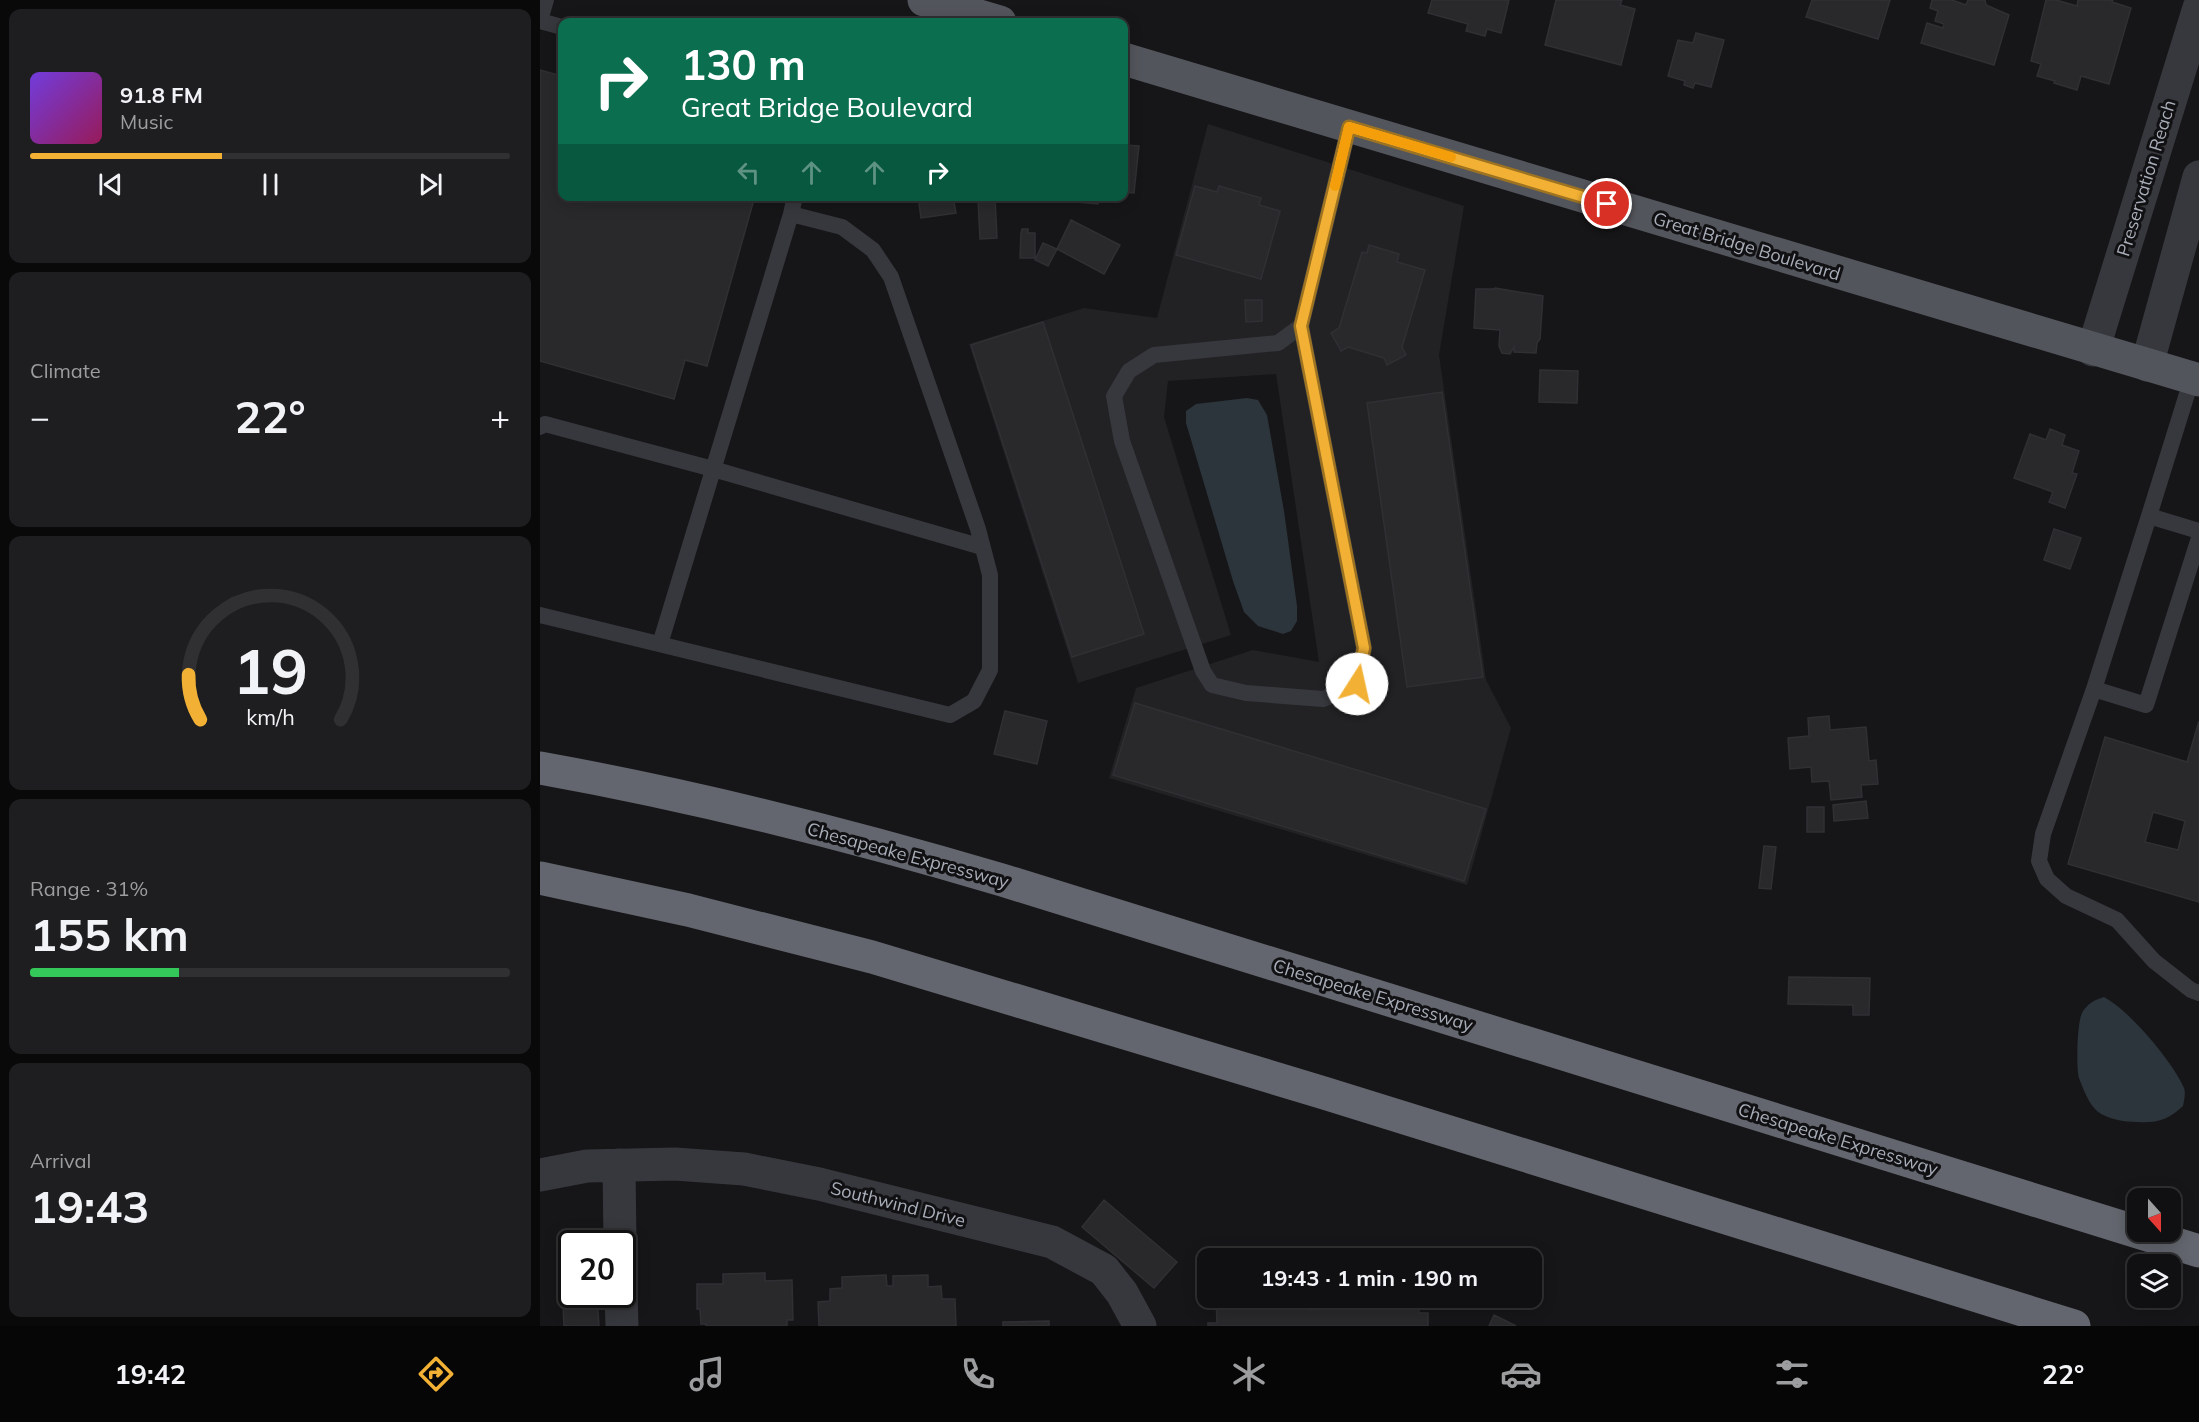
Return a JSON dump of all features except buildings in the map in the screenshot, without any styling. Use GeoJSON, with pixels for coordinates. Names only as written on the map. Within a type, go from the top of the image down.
{"type":"FeatureCollection","features":[{"type":"Feature","properties":{"kind":"highway"},"geometry":{"type":"LineString","coordinates":[[540,763],[584,776]]}},
{"type":"Feature","properties":{"kind":"highway","name":"Chesapeake Expressway"},"geometry":{"type":"LineString","coordinates":[[540,768],[774,819],[1002,879],[2199,1251]]}},
{"type":"Feature","properties":{"kind":"highway"},"geometry":{"type":"LineString","coordinates":[[540,878],[688,909],[872,957],[1335,1096],[2074,1326]]}},
{"type":"Feature","properties":{"kind":"main road"},"geometry":{"type":"LineString","coordinates":[[924,0],[986,18]]}},
{"type":"Feature","properties":{"kind":"main road","name":"Great Bridge Boulevard"},"geometry":{"type":"LineString","coordinates":[[1128,60],[2195,379]]}},
{"type":"Feature","properties":{"kind":"street","name":"Preservation Reach"},"geometry":{"type":"LineString","coordinates":[[2093,350],[2199,8]]}},
{"type":"Feature","properties":{"kind":"street"},"geometry":{"type":"LineString","coordinates":[[2147,365],[2199,177]]}},
{"type":"Feature","properties":{"kind":"street","name":"Southwind Drive"},"geometry":{"type":"LineString","coordinates":[[540,1175],[587,1166],[619,1165],[675,1164],[744,1169],[819,1184],[1052,1242],[1104,1270],[1122,1293],[1140,1326]]}},
{"type":"Feature","properties":{"kind":"street"},"geometry":{"type":"LineString","coordinates":[[619,1165],[620,1230]]}},
{"type":"Feature","properties":{"kind":"street"},"geometry":{"type":"LineString","coordinates":[[621,1308],[622,1326]]}},
{"type":"Feature","properties":{"kind":"lane"},"geometry":{"type":"LineString","coordinates":[[546,0],[540,21],[558,26]]}},
{"type":"Feature","properties":{"kind":"lane"},"geometry":{"type":"LineString","coordinates":[[1301,326],[1278,343],[1154,355],[1129,371],[1114,396],[1122,441],[1203,671],[1212,684],[1227,690],[1323,699],[1357,684],[1364,648],[1301,326],[1349,127]]}},
{"type":"Feature","properties":{"kind":"lane"},"geometry":{"type":"LineString","coordinates":[[660,644],[794,201]]}},
{"type":"Feature","properties":{"kind":"lane"},"geometry":{"type":"LineString","coordinates":[[540,615],[950,715],[974,701],[990,670],[990,575],[891,277],[873,250],[842,228],[791,214]]}},
{"type":"Feature","properties":{"kind":"lane"},"geometry":{"type":"LineString","coordinates":[[2195,379],[2094,689],[2043,834],[2039,861],[2047,879],[2066,896],[2117,920],[2154,961],[2191,990],[2199,993]]}},
{"type":"Feature","properties":{"kind":"lane"},"geometry":{"type":"LineString","coordinates":[[540,427],[546,424],[713,469],[982,547]]}},
{"type":"Feature","properties":{"kind":"lane"},"geometry":{"type":"LineString","coordinates":[[2149,516],[2199,531]]}},
{"type":"Feature","properties":{"kind":"lane"},"geometry":{"type":"LineString","coordinates":[[2094,689],[2146,705],[2199,538]]}},
{"type":"Feature","properties":{"kind":"shaded area"},"geometry":{"type":"Polygon","coordinates":[[[1208,124],[1464,206],[1439,355],[1486,680],[1511,728],[1467,885],[1109,778],[1136,688],[1253,650],[1319,662],[1276,374],[1168,381],[1164,417],[1231,635],[1078,683],[969,344],[1084,308],[1157,318],[1208,124]]]}},
{"type":"Feature","properties":{"kind":"shaded area"},"geometry":{"type":"Polygon","coordinates":[[[1247,398],[1258,400],[1267,415],[1284,511],[1297,621],[1291,631],[1283,634],[1258,626],[1244,612],[1186,423],[1186,411],[1196,404],[1247,398]]]}},
{"type":"Feature","properties":{"kind":"shaded area"},"geometry":{"type":"Polygon","coordinates":[[[2104,997],[2126,1013],[2160,1051],[2178,1077],[2185,1090],[2185,1097],[2183,1106],[2172,1115],[2157,1121],[2116,1120],[2097,1111],[2086,1096],[2078,1073],[2080,1018],[2089,1005],[2104,997]]]}},
{"type":"Feature","properties":{"kind":"slow traffic"},"geometry":{"type":"LineString","coordinates":[[1335,186],[1349,127],[1451,157]]}},
{"type":"Feature","properties":{"kind":"route"},"geometry":{"type":"LineString","coordinates":[[1357,684],[1364,648],[1301,326],[1349,127],[1607,204]]}}]}
